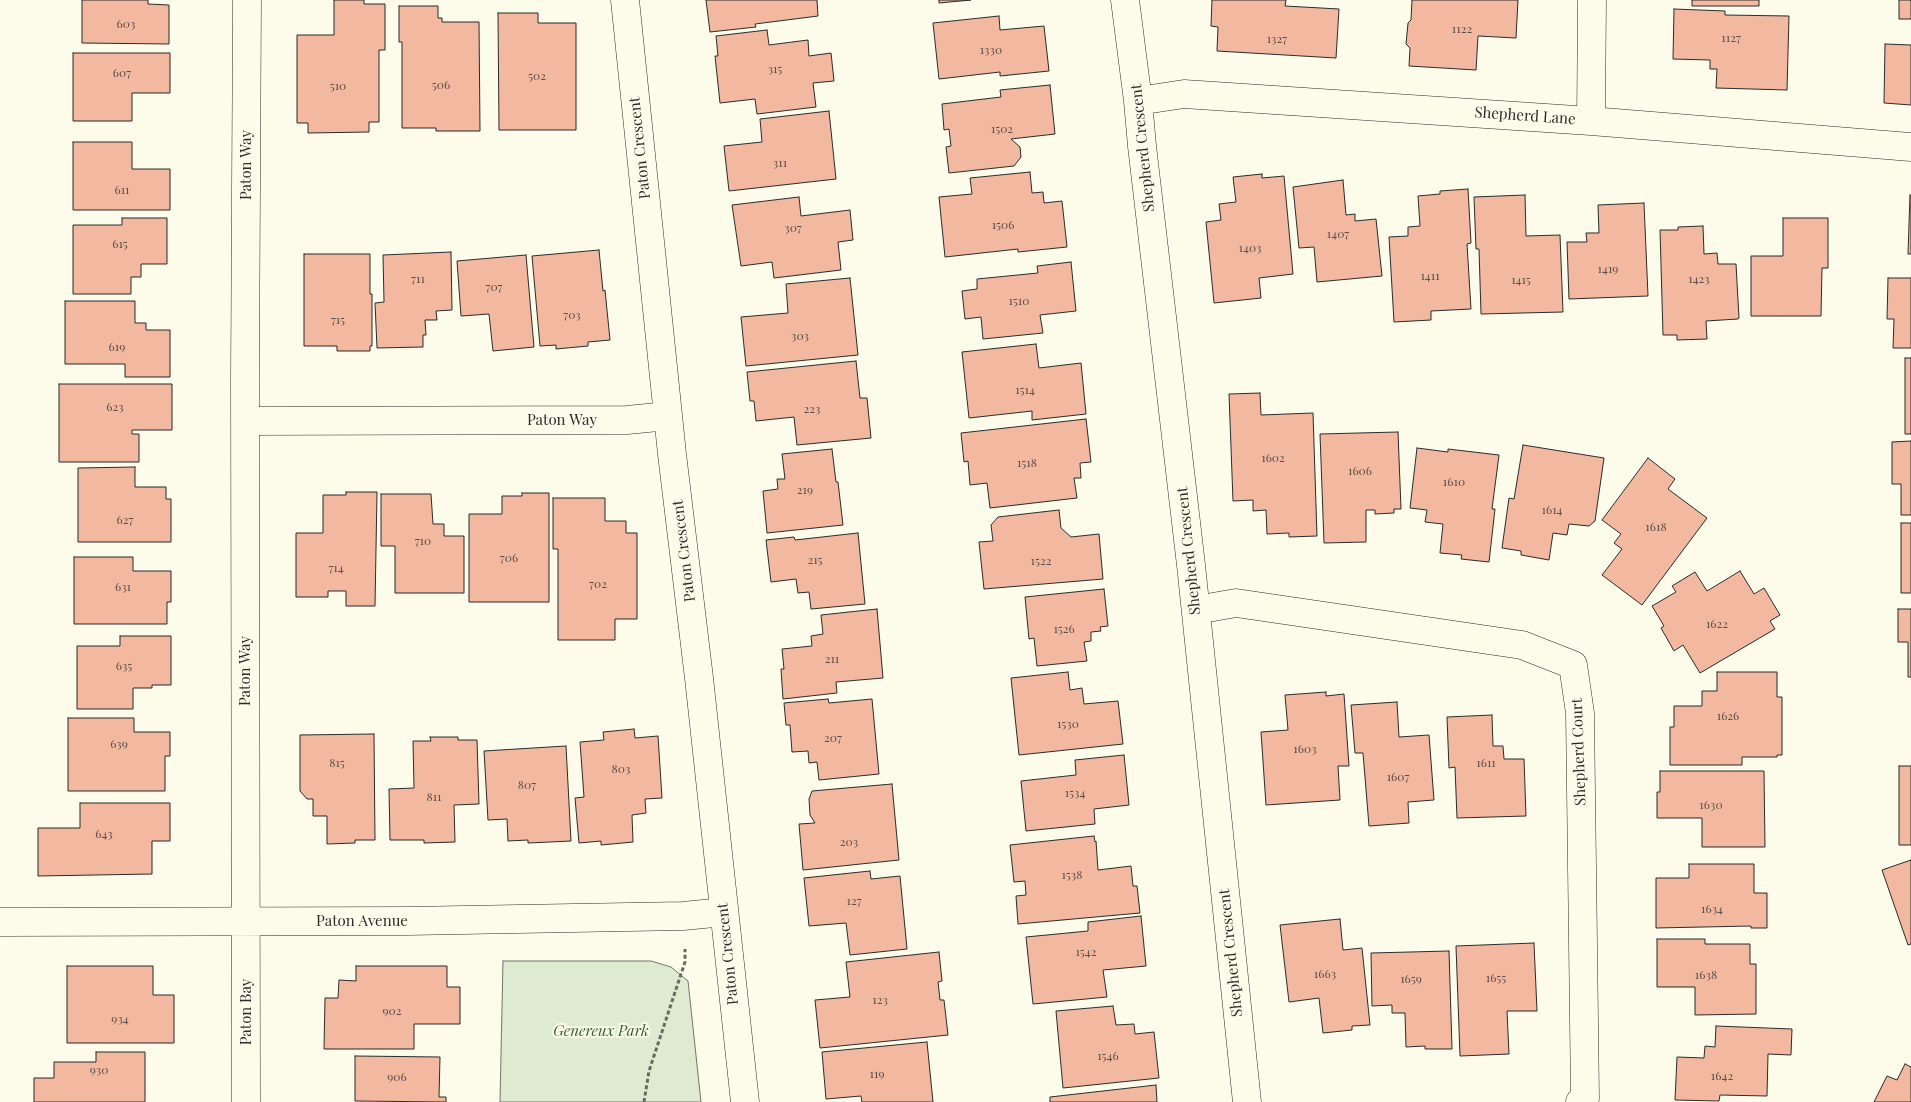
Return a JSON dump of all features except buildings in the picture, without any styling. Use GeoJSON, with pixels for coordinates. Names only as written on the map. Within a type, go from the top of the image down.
{"type":"FeatureCollection","features":[{"type":"Feature","properties":{"kind":"street","name":"Paton Way"},"geometry":{"type":"LineString","coordinates":[[246,922],[245,421],[247,0]]}},
{"type":"Feature","properties":{"kind":"street","name":"Paton Crescent"},"geometry":{"type":"LineString","coordinates":[[625,0],[668,416],[745,1102]]}},
{"type":"Feature","properties":{"kind":"street","name":"Shepherd Crescent"},"geometry":{"type":"LineString","coordinates":[[1125,0],[1196,610],[1247,1102]]}},
{"type":"Feature","properties":{"kind":"street"},"geometry":{"type":"LineString","coordinates":[[1592,0],[1592,121]]}},
{"type":"Feature","properties":{"kind":"street","name":"Shepherd Lane"},"geometry":{"type":"LineString","coordinates":[[1138,101],[1184,94],[1592,121],[1911,147]]}},
{"type":"Feature","properties":{"kind":"street","name":"Paton Way"},"geometry":{"type":"LineString","coordinates":[[245,421],[627,420],[668,416]]}},
{"type":"Feature","properties":{"kind":"street","name":"Shepherd Court"},"geometry":{"type":"LineString","coordinates":[[1196,610],[1236,603],[1522,645],[1573,665],[1580,713],[1585,1098],[1580,1102]]}},
{"type":"Feature","properties":{"kind":"street","name":"Paton Avenue"},"geometry":{"type":"LineString","coordinates":[[0,922],[246,922],[683,916],[724,912]]}},
{"type":"Feature","properties":{"kind":"street","name":"Paton Bay"},"geometry":{"type":"LineString","coordinates":[[246,922],[246,1102]]}},
{"type":"Feature","properties":{"kind":"path"},"geometry":{"type":"LineString","coordinates":[[644,1102],[649,1071],[685,962],[683,916]]}},
{"type":"Feature","properties":{"kind":"green space","name":"Genereux Park"},"geometry":{"type":"Polygon","coordinates":[[[503,961],[651,961],[671,967],[688,981],[701,1102],[500,1102],[503,961]]]}}]}
